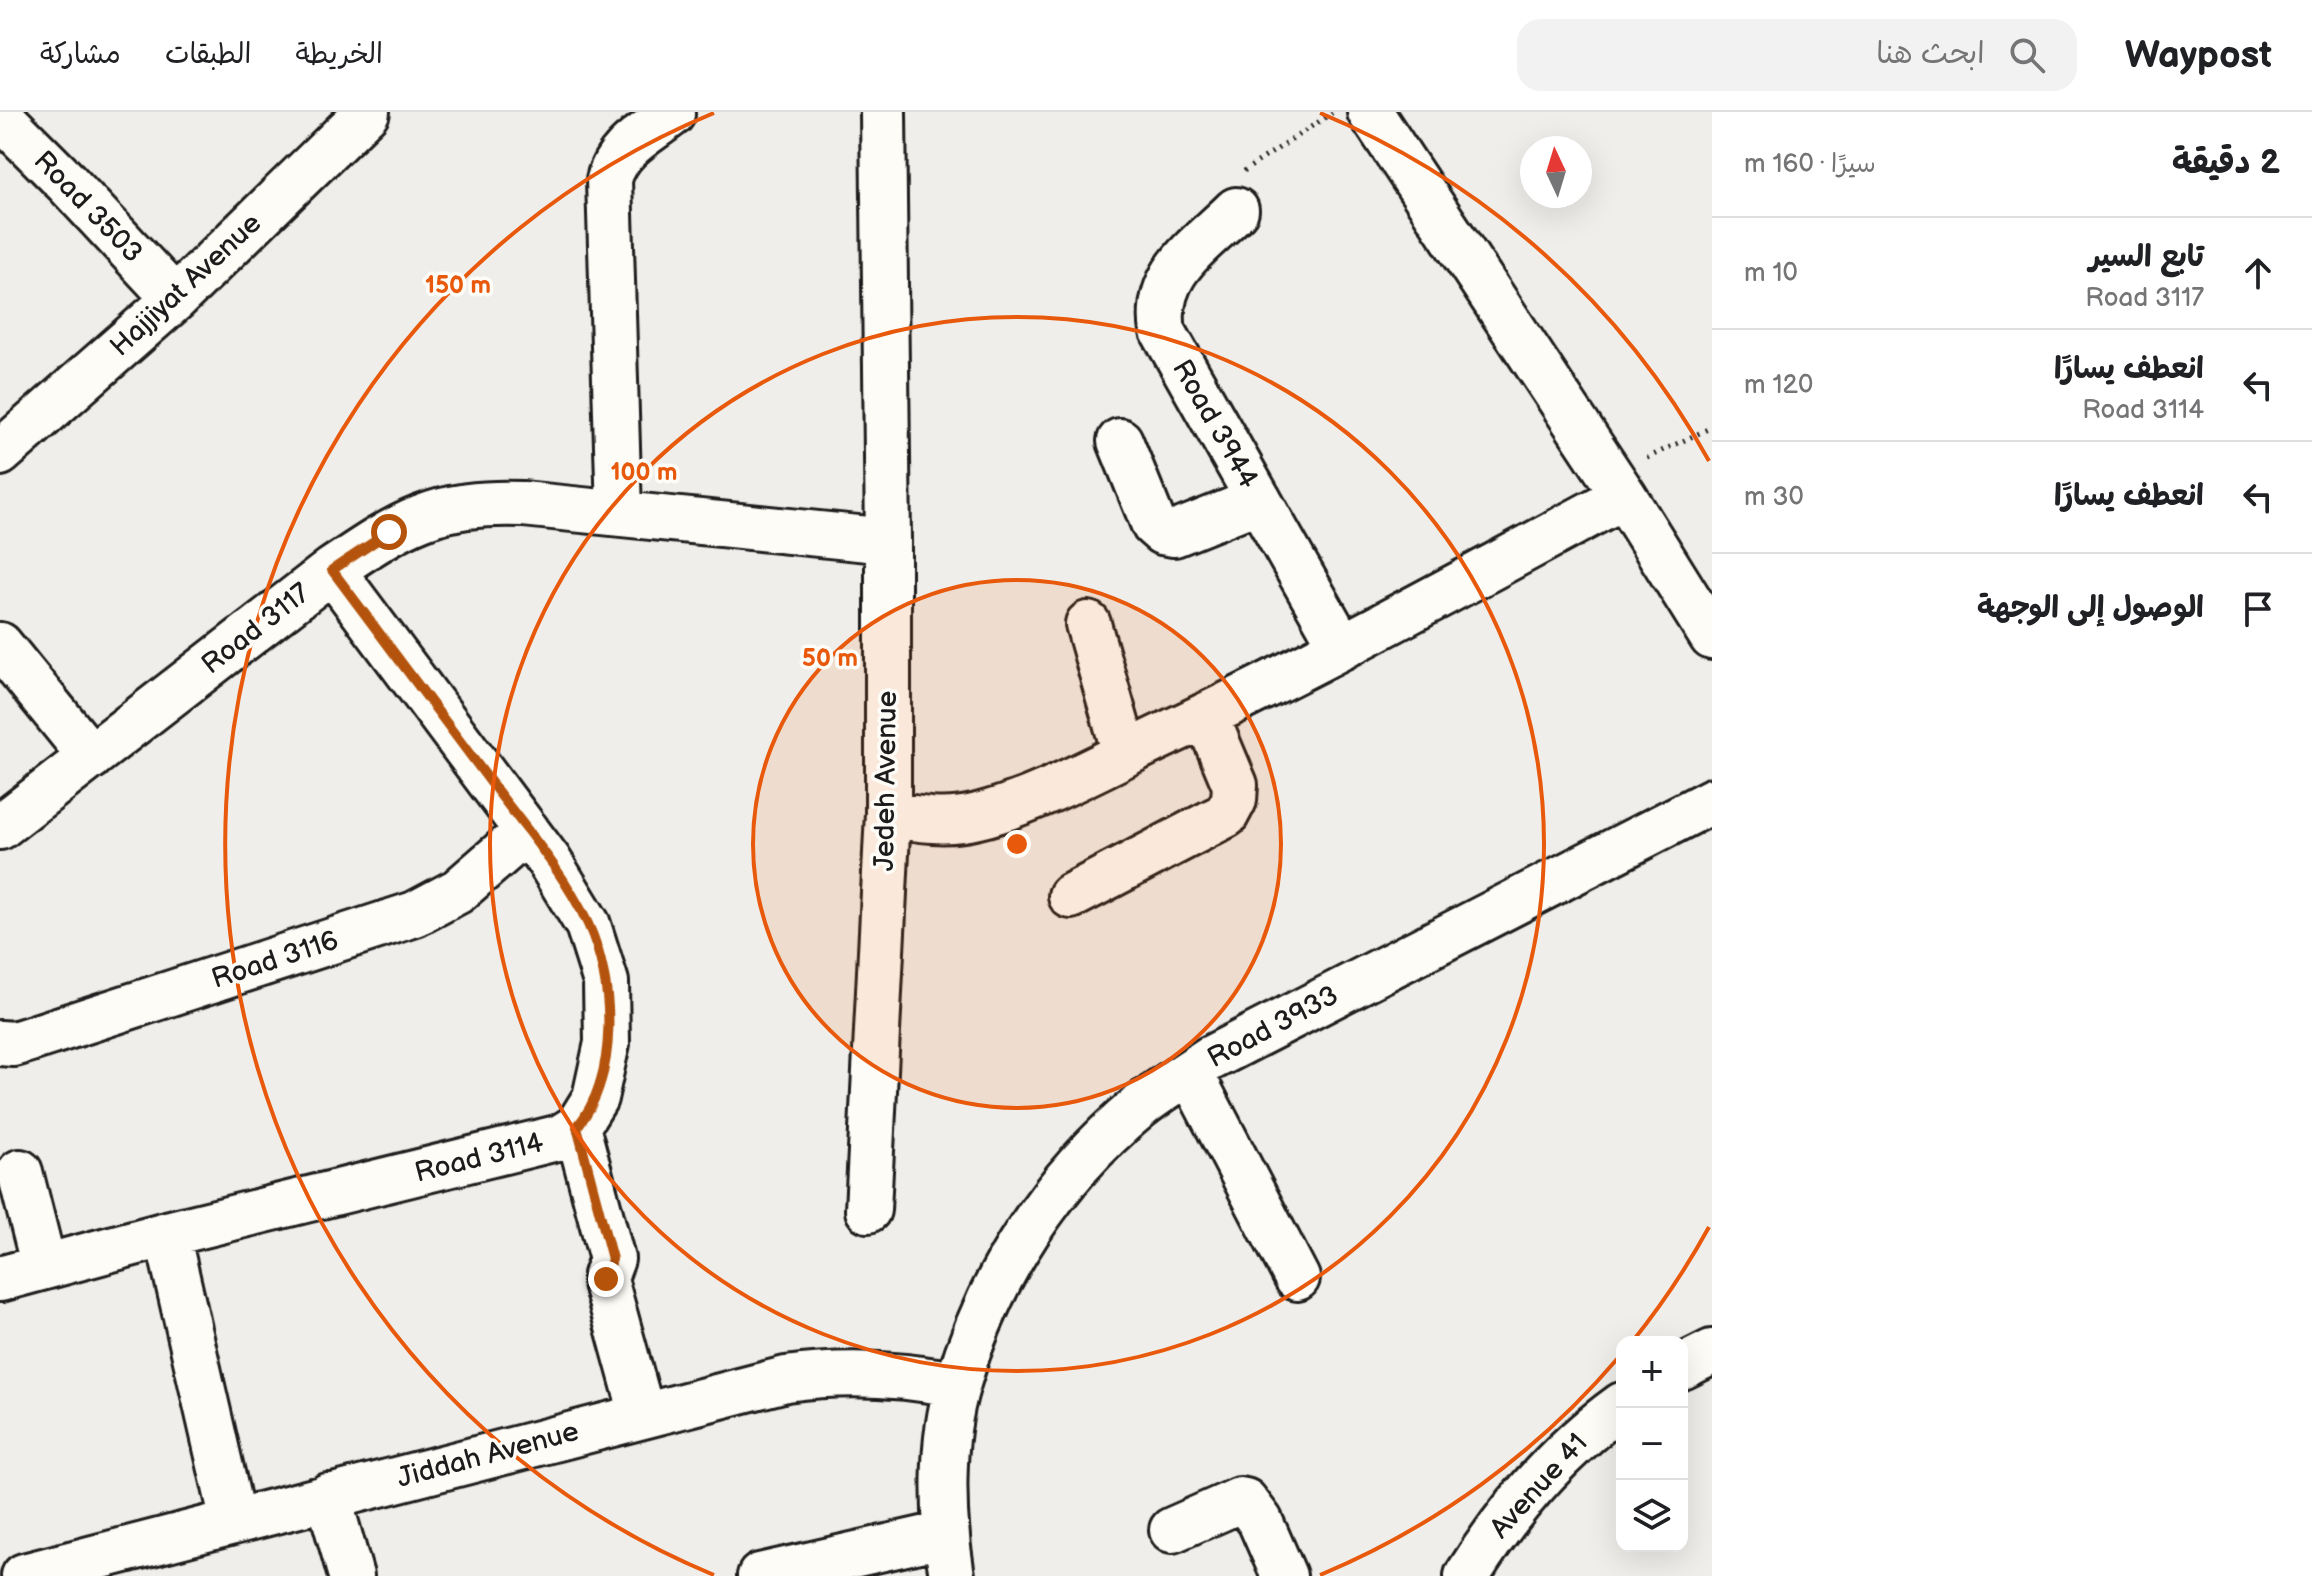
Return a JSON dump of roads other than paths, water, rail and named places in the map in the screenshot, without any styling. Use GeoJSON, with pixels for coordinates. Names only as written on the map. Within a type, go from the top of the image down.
{"type":"FeatureCollection","features":[{"type":"Feature","properties":{"kind":"street","name":"Hajjiyat Avenue"},"geometry":{"type":"LineString","coordinates":[[0,453],[175,299],[367,112]]}},
{"type":"Feature","properties":{"kind":"street","name":"Jedeh Avenue"},"geometry":{"type":"LineString","coordinates":[[868,1210],[888,813],[883,112]]}},
{"type":"Feature","properties":{"kind":"street"},"geometry":{"type":"LineString","coordinates":[[1370,112],[1617,486],[1712,637]]}},
{"type":"Feature","properties":{"kind":"street"},"geometry":{"type":"LineString","coordinates":[[619,513],[609,180],[616,160],[623,152],[672,114]]}},
{"type":"Feature","properties":{"kind":"street","name":"Road 3503"},"geometry":{"type":"LineString","coordinates":[[0,116],[175,299]]}},
{"type":"Feature","properties":{"kind":"street","name":"Road 3944"},"geometry":{"type":"LineString","coordinates":[[1236,210],[1173,273],[1161,301],[1163,331],[1342,647]]}},
{"type":"Feature","properties":{"kind":"street"},"geometry":{"type":"LineString","coordinates":[[1120,441],[1154,525],[1162,532],[1174,534],[1259,500]]}},
{"type":"Feature","properties":{"kind":"street"},"geometry":{"type":"LineString","coordinates":[[888,813],[927,820],[978,816],[1072,779],[1342,647],[1617,486]]}},
{"type":"Feature","properties":{"kind":"street","name":"Road 3117"},"geometry":{"type":"LineString","coordinates":[[0,827],[332,570],[389,532],[420,517],[454,507],[488,503],[523,504],[888,541]]}},
{"type":"Feature","properties":{"kind":"street","name":"Road 3114"},"geometry":{"type":"LineString","coordinates":[[0,1279],[167,1234],[543,1143],[577,1127],[595,1098],[607,1043],[606,982],[588,925],[570,892],[527,831],[332,570]]}},
{"type":"Feature","properties":{"kind":"street"},"geometry":{"type":"LineString","coordinates":[[1088,624],[1125,754]]}},
{"type":"Feature","properties":{"kind":"street"},"geometry":{"type":"LineString","coordinates":[[0,645],[91,757]]}},
{"type":"Feature","properties":{"kind":"street"},"geometry":{"type":"LineString","coordinates":[[1071,896],[1226,815],[1234,800],[1235,785],[1206,716]]}},
{"type":"Feature","properties":{"kind":"street","name":"Road 3933"},"geometry":{"type":"LineString","coordinates":[[952,1576],[945,1534],[946,1454],[957,1385],[986,1306],[1026,1232],[1078,1165],[1140,1107],[1209,1059],[1712,801]]}},
{"type":"Feature","properties":{"kind":"street","name":"Road 3116"},"geometry":{"type":"LineString","coordinates":[[0,1043],[27,1040],[415,914],[458,891],[527,831]]}},
{"type":"Feature","properties":{"kind":"street"},"geometry":{"type":"LineString","coordinates":[[1190,1072],[1297,1278]]}},
{"type":"Feature","properties":{"kind":"street"},"geometry":{"type":"LineString","coordinates":[[577,1127],[612,1259],[606,1283],[642,1414]]}},
{"type":"Feature","properties":{"kind":"street"},"geometry":{"type":"LineString","coordinates":[[20,1172],[44,1267]]}},
{"type":"Feature","properties":{"kind":"street"},"geometry":{"type":"LineString","coordinates":[[167,1234],[233,1521]]}},
{"type":"Feature","properties":{"kind":"street"},"geometry":{"type":"LineString","coordinates":[[1688,1364],[1712,1352]]}},
{"type":"Feature","properties":{"kind":"street","name":"Jiddah Avenue"},"geometry":{"type":"LineString","coordinates":[[24,1576],[131,1562],[233,1521],[752,1386],[820,1375],[889,1374],[957,1385]]}},
{"type":"Feature","properties":{"kind":"street","name":"Avenue 41"},"geometry":{"type":"LineString","coordinates":[[1467,1576],[1493,1534],[1543,1474],[1618,1408]]}},
{"type":"Feature","properties":{"kind":"street"},"geometry":{"type":"LineString","coordinates":[[328,1496],[351,1576]]}},
{"type":"Feature","properties":{"kind":"street"},"geometry":{"type":"LineString","coordinates":[[1172,1530],[1245,1501],[1260,1521],[1284,1576]]}},
{"type":"Feature","properties":{"kind":"street"},"geometry":{"type":"LineString","coordinates":[[760,1576],[945,1534]]}}]}
